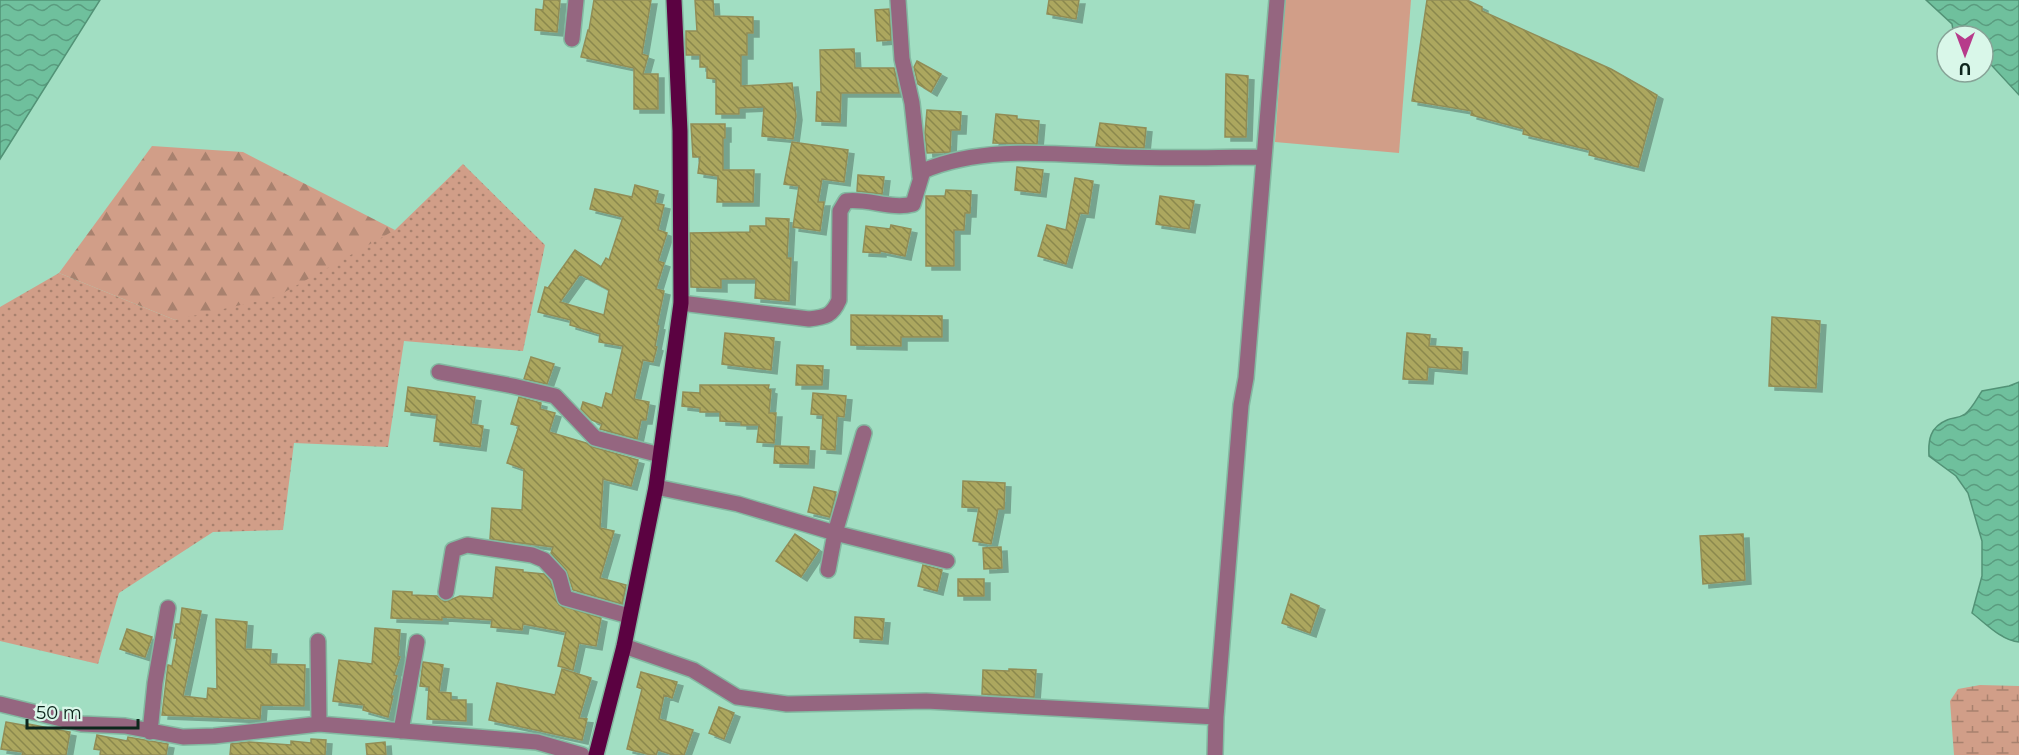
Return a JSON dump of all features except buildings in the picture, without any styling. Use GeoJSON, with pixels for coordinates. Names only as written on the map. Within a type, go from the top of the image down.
{"type":"FeatureCollection","features":[{"type":"Feature","properties":{"kind":"main road"},"geometry":{"type":"LineString","coordinates":[[596,755],[624,646],[656,487],[681,303],[680,131],[674,0]]}},
{"type":"Feature","properties":{"kind":"street"},"geometry":{"type":"LineString","coordinates":[[572,39],[576,0]]}},
{"type":"Feature","properties":{"kind":"street"},"geometry":{"type":"LineString","coordinates":[[898,0],[902,59],[912,103],[920,177]]}},
{"type":"Feature","properties":{"kind":"street"},"geometry":{"type":"LineString","coordinates":[[1215,755],[1216,717],[1241,405],[1246,378],[1277,0]]}},
{"type":"Feature","properties":{"kind":"street"},"geometry":{"type":"LineString","coordinates":[[681,303],[809,319],[824,317],[834,312],[839,300],[840,211],[846,201],[857,200],[905,206],[913,204],[923,171],[938,164],[1004,153],[1130,158],[1264,157]]}},
{"type":"Feature","properties":{"kind":"street"},"geometry":{"type":"LineString","coordinates":[[439,372],[555,396],[595,438],[660,455]]}},
{"type":"Feature","properties":{"kind":"street"},"geometry":{"type":"LineString","coordinates":[[828,570],[864,433]]}},
{"type":"Feature","properties":{"kind":"street"},"geometry":{"type":"LineString","coordinates":[[656,487],[738,504],[836,533],[947,561]]}},
{"type":"Feature","properties":{"kind":"street"},"geometry":{"type":"LineString","coordinates":[[446,592],[453,549],[467,545],[532,555],[543,560],[559,576],[565,598],[630,616]]}},
{"type":"Feature","properties":{"kind":"street"},"geometry":{"type":"LineString","coordinates":[[150,732],[168,608]]}},
{"type":"Feature","properties":{"kind":"street"},"geometry":{"type":"LineString","coordinates":[[318,641],[318,724]]}},
{"type":"Feature","properties":{"kind":"street"},"geometry":{"type":"LineString","coordinates":[[401,731],[417,642]]}},
{"type":"Feature","properties":{"kind":"street"},"geometry":{"type":"LineString","coordinates":[[624,646],[693,670],[737,697],[787,704],[926,701],[1216,717]]}},
{"type":"Feature","properties":{"kind":"street"},"geometry":{"type":"LineString","coordinates":[[0,704],[82,724],[125,726],[183,737],[214,736],[318,724],[537,742],[582,755]]}},
{"type":"Feature","properties":{"kind":"green space"},"geometry":{"type":"Polygon","coordinates":[[[1285,0],[1411,0],[1399,153],[1275,142],[1285,0]]]}},
{"type":"Feature","properties":{"kind":"green space"},"geometry":{"type":"Polygon","coordinates":[[[152,146],[243,152],[395,230],[276,297],[175,320],[59,273],[152,146]]]}},
{"type":"Feature","properties":{"kind":"green space"},"geometry":{"type":"Polygon","coordinates":[[[463,164],[545,245],[523,351],[404,341],[388,447],[294,443],[283,530],[213,532],[119,593],[98,664],[0,641],[0,307],[59,273],[175,320],[395,230],[463,164]]]}},
{"type":"Feature","properties":{"kind":"green space"},"geometry":{"type":"Polygon","coordinates":[[[1980,685],[2019,686],[2019,755],[1954,755],[1950,701],[1958,689],[1980,685]]]}},
{"type":"Feature","properties":{"kind":"water"},"geometry":{"type":"Polygon","coordinates":[[[0,0],[100,0],[0,159],[0,0]]]}},
{"type":"Feature","properties":{"kind":"water"},"geometry":{"type":"Polygon","coordinates":[[[1926,0],[2019,0],[2019,95],[1995,69],[1995,24],[1952,24],[1926,0]]]}},
{"type":"Feature","properties":{"kind":"water"},"geometry":{"type":"Polygon","coordinates":[[[2019,382],[2019,642],[2000,635],[1972,613],[1982,576],[1982,541],[1968,493],[1956,476],[1929,456],[1929,450],[1931,435],[1937,426],[1965,414],[1982,391],[2019,382]]]}}]}
